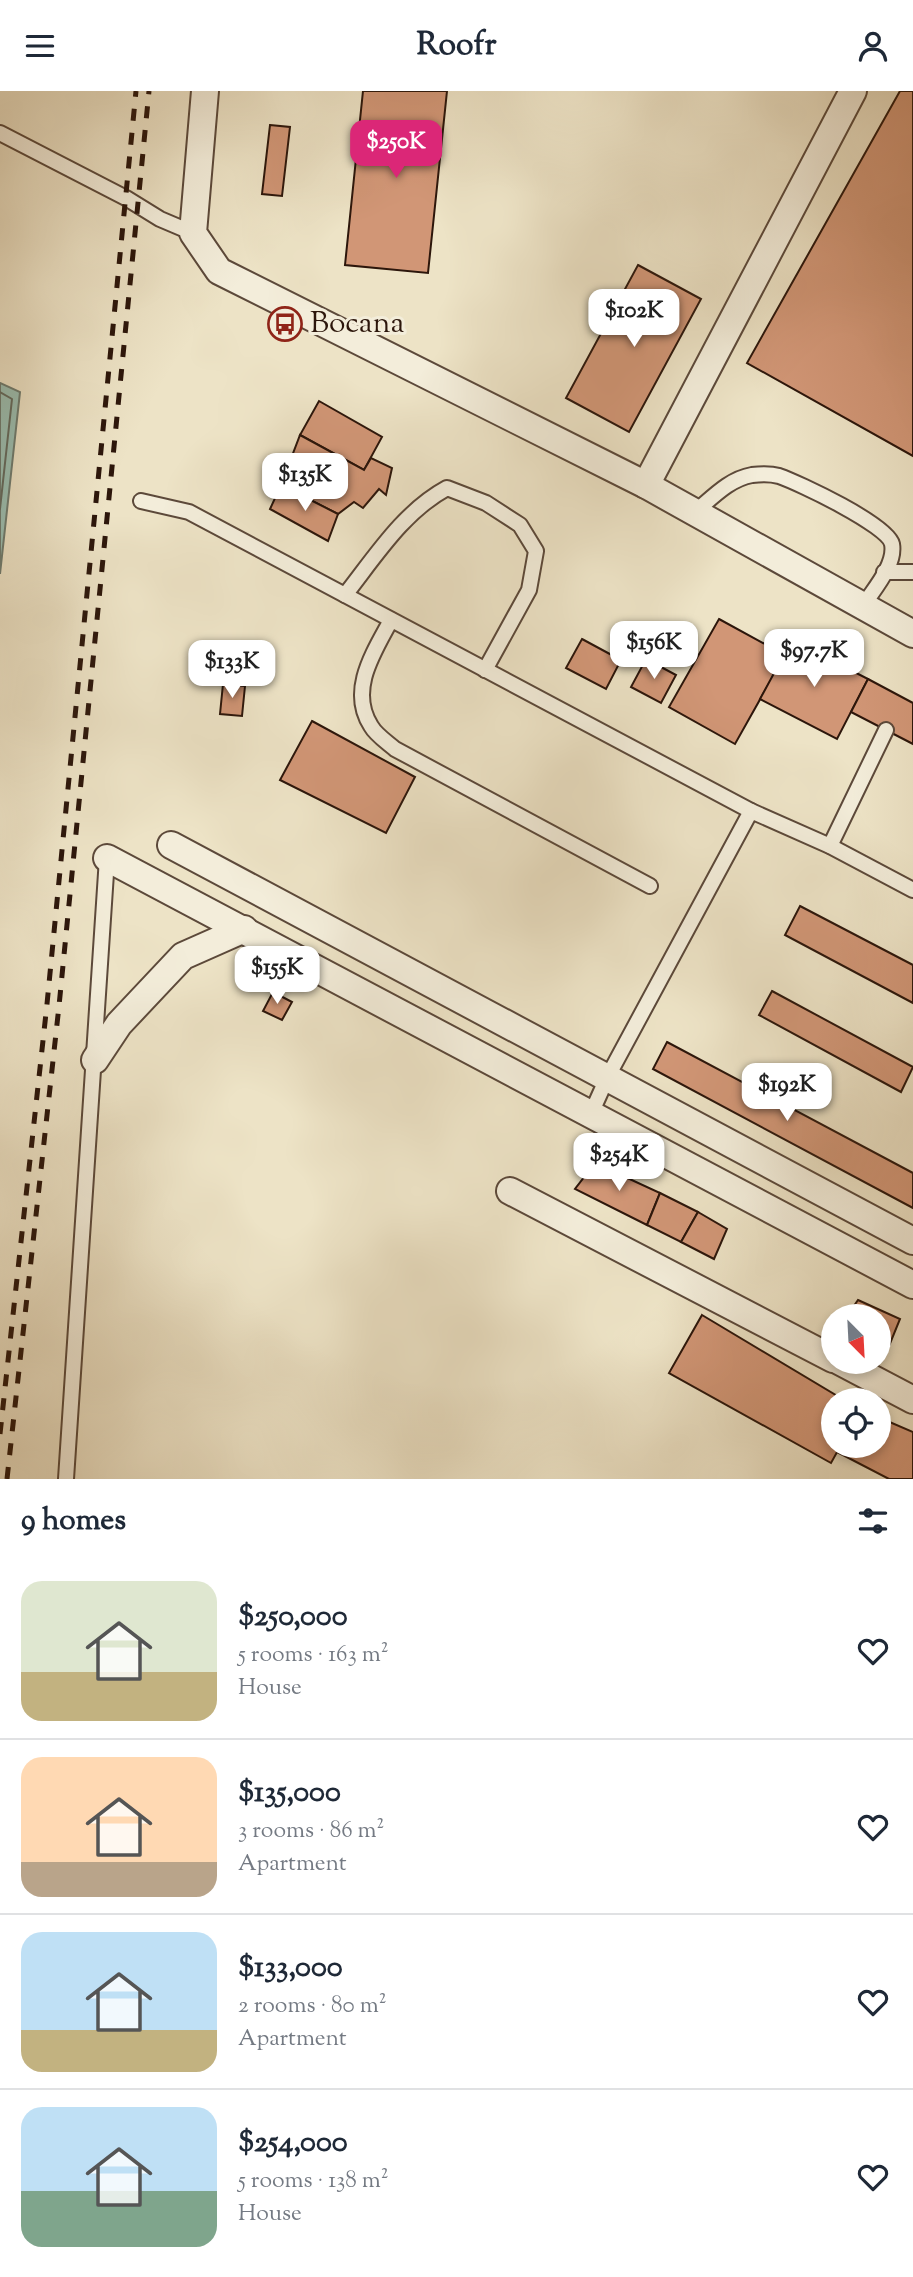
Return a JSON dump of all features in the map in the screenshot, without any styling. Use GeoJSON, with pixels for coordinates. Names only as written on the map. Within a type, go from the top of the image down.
{"type":"FeatureCollection","features":[{"type":"Feature","properties":{"kind":"street"},"geometry":{"type":"LineString","coordinates":[[205,91],[193,233],[219,271],[646,485],[913,634]]}},
{"type":"Feature","properties":{"kind":"street"},"geometry":{"type":"LineString","coordinates":[[646,485],[853,91]]}},
{"type":"Feature","properties":{"kind":"street"},"geometry":{"type":"LineString","coordinates":[[171,845],[913,1241]]}},
{"type":"Feature","properties":{"kind":"street"},"geometry":{"type":"LineString","coordinates":[[107,858],[913,1285]]}},
{"type":"Feature","properties":{"kind":"street"},"geometry":{"type":"LineString","coordinates":[[95,1060],[119,1024],[183,956],[244,929]]}},
{"type":"Feature","properties":{"kind":"street"},"geometry":{"type":"LineString","coordinates":[[510,1191],[821,1353]]}},
{"type":"Feature","properties":{"kind":"street"},"geometry":{"type":"LineString","coordinates":[[864,1374],[913,1400]]}},
{"type":"Feature","properties":{"kind":"lane"},"geometry":{"type":"LineString","coordinates":[[0,132],[126,198],[160,219],[193,233]]}},
{"type":"Feature","properties":{"kind":"lane"},"geometry":{"type":"LineString","coordinates":[[695,512],[726,485],[751,475],[777,475],[861,517],[888,535],[892,545],[891,561],[863,606]]}},
{"type":"Feature","properties":{"kind":"lane"},"geometry":{"type":"LineString","coordinates":[[345,595],[395,531],[427,499],[447,488],[486,503],[520,525],[536,551],[529,590],[485,670]]}},
{"type":"Feature","properties":{"kind":"lane"},"geometry":{"type":"LineString","coordinates":[[141,501],[189,512],[751,811],[830,846],[913,890]]}},
{"type":"Feature","properties":{"kind":"lane"},"geometry":{"type":"LineString","coordinates":[[884,572],[913,572]]}},
{"type":"Feature","properties":{"kind":"lane"},"geometry":{"type":"LineString","coordinates":[[391,620],[364,670],[362,702],[371,727],[395,749],[650,886]]}},
{"type":"Feature","properties":{"kind":"lane"},"geometry":{"type":"LineString","coordinates":[[830,846],[886,730]]}},
{"type":"Feature","properties":{"kind":"lane"},"geometry":{"type":"LineString","coordinates":[[590,1115],[607,1078],[751,811]]}},
{"type":"Feature","properties":{"kind":"lane"},"geometry":{"type":"LineString","coordinates":[[66,1479],[107,858]]}},
{"type":"Feature","properties":{"kind":"water"},"geometry":{"type":"Polygon","coordinates":[[[0,383],[20,392],[0,574],[0,383]]]}},
{"type":"Feature","properties":{"kind":"building"},"geometry":{"type":"Polygon","coordinates":[[[363,91],[447,91],[428,273],[345,265],[363,91]]]}},
{"type":"Feature","properties":{"kind":"building"},"geometry":{"type":"Polygon","coordinates":[[[900,91],[913,91],[913,456],[747,363],[900,91]]]}},
{"type":"Feature","properties":{"kind":"building"},"geometry":{"type":"Polygon","coordinates":[[[270,125],[290,127],[282,196],[262,194],[270,125]]]}},
{"type":"Feature","properties":{"kind":"building"},"geometry":{"type":"Polygon","coordinates":[[[638,265],[701,299],[629,432],[566,398],[638,265]]]}},
{"type":"Feature","properties":{"kind":"building"},"geometry":{"type":"Polygon","coordinates":[[[319,401],[382,437],[364,470],[300,435],[319,401]]]}},
{"type":"Feature","properties":{"kind":"building"},"geometry":{"type":"Polygon","coordinates":[[[300,435],[364,470],[371,458],[392,468],[386,495],[379,489],[363,508],[354,502],[338,514],[281,485],[300,435]]]}},
{"type":"Feature","properties":{"kind":"building"},"geometry":{"type":"Polygon","coordinates":[[[281,485],[338,514],[328,541],[270,509],[281,485]]]}},
{"type":"Feature","properties":{"kind":"building"},"geometry":{"type":"Polygon","coordinates":[[[719,619],[785,655],[735,744],[669,707],[719,619]]]}},
{"type":"Feature","properties":{"kind":"building"},"geometry":{"type":"Polygon","coordinates":[[[582,639],[621,660],[606,689],[566,668],[582,639]]]}},
{"type":"Feature","properties":{"kind":"building"},"geometry":{"type":"Polygon","coordinates":[[[792,640],[868,679],[837,739],[760,699],[792,640]]]}},
{"type":"Feature","properties":{"kind":"building"},"geometry":{"type":"Polygon","coordinates":[[[646,659],[676,675],[661,703],[631,687],[646,659]]]}},
{"type":"Feature","properties":{"kind":"building"},"geometry":{"type":"Polygon","coordinates":[[[868,679],[913,703],[913,744],[851,712],[868,679]]]}},
{"type":"Feature","properties":{"kind":"building"},"geometry":{"type":"Polygon","coordinates":[[[223,684],[245,686],[242,716],[220,714],[223,684]]]}},
{"type":"Feature","properties":{"kind":"building"},"geometry":{"type":"Polygon","coordinates":[[[312,721],[415,777],[386,833],[280,780],[312,721]]]}},
{"type":"Feature","properties":{"kind":"building"},"geometry":{"type":"Polygon","coordinates":[[[800,906],[913,965],[913,1003],[785,935],[800,906]]]}},
{"type":"Feature","properties":{"kind":"building"},"geometry":{"type":"Polygon","coordinates":[[[772,991],[913,1067],[901,1092],[759,1015],[772,991]]]}},
{"type":"Feature","properties":{"kind":"building"},"geometry":{"type":"Polygon","coordinates":[[[273,992],[292,1002],[282,1020],[263,1011],[273,992]]]}},
{"type":"Feature","properties":{"kind":"building"},"geometry":{"type":"Polygon","coordinates":[[[667,1042],[913,1173],[913,1208],[653,1069],[667,1042]]]}},
{"type":"Feature","properties":{"kind":"building"},"geometry":{"type":"Polygon","coordinates":[[[595,1163],[660,1193],[647,1225],[575,1189],[595,1163]]]}},
{"type":"Feature","properties":{"kind":"building"},"geometry":{"type":"Polygon","coordinates":[[[660,1193],[698,1212],[681,1242],[647,1225],[660,1193]]]}},
{"type":"Feature","properties":{"kind":"building"},"geometry":{"type":"Polygon","coordinates":[[[698,1212],[727,1229],[714,1259],[681,1242],[698,1212]]]}},
{"type":"Feature","properties":{"kind":"building"},"geometry":{"type":"Polygon","coordinates":[[[702,1315],[824,1388],[821,1388],[821,1457],[669,1373],[702,1315]]]}},
{"type":"Feature","properties":{"kind":"building"},"geometry":{"type":"Polygon","coordinates":[[[891,1315],[900,1319],[891,1341],[891,1315]]]}},
{"type":"Feature","properties":{"kind":"building"},"geometry":{"type":"Polygon","coordinates":[[[891,1423],[913,1432],[913,1479],[889,1479],[849,1458],[891,1458],[891,1423]]]}},
{"type":"Feature","properties":{"kind":"railway"},"geometry":{"type":"LineString","coordinates":[[0,1434],[47,1004],[136,91]]}},
{"type":"Feature","properties":{"kind":"railway"},"geometry":{"type":"LineString","coordinates":[[7,1479],[59,1006],[149,91]]}},
{"type":"Feature","properties":{"kind":"place","name":"Bocana"},"geometry":{"type":"Point","coordinates":[285,324]}}]}
